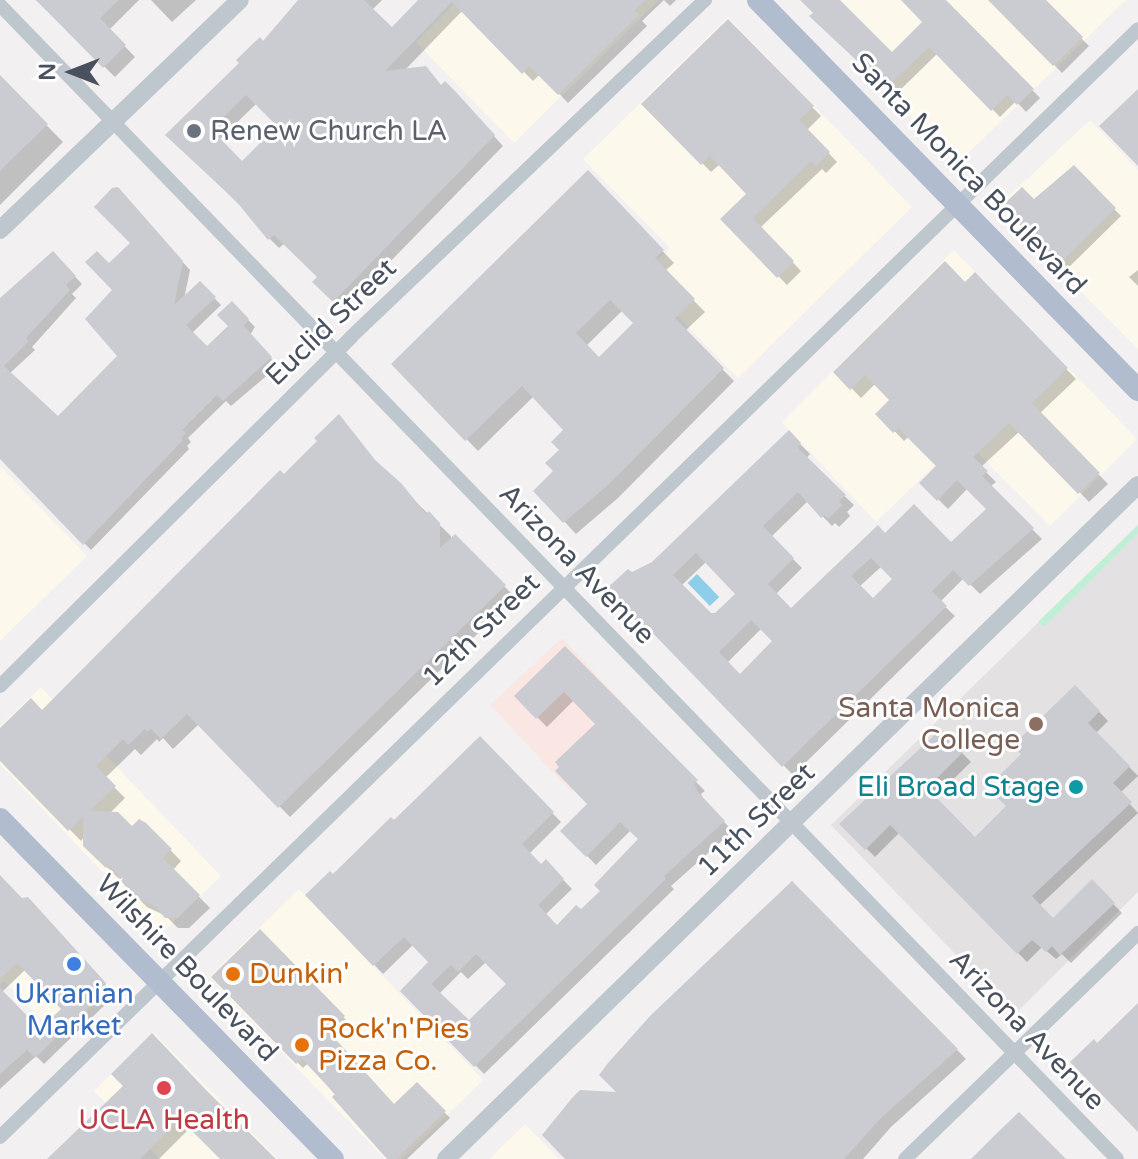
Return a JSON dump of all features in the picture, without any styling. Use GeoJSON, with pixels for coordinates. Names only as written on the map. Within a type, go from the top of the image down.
{"type":"FeatureCollection","features":[{"type":"Feature","properties":{"kind":"main road","name":"Santa Monica Boulevard"},"geometry":{"type":"LineString","coordinates":[[758,0],[1138,390]]}},
{"type":"Feature","properties":{"kind":"main road","name":"Wilshire Boulevard"},"geometry":{"type":"LineString","coordinates":[[0,819],[333,1159]]}},
{"type":"Feature","properties":{"kind":"street"},"geometry":{"type":"LineString","coordinates":[[0,230],[240,0]]}},
{"type":"Feature","properties":{"kind":"street","name":"Euclid Street"},"geometry":{"type":"LineString","coordinates":[[0,686],[336,352],[705,0]]}},
{"type":"Feature","properties":{"kind":"street","name":"Arizona Avenue"},"geometry":{"type":"LineString","coordinates":[[0,5],[1117,1159]]}},
{"type":"Feature","properties":{"kind":"street","name":"12th Street"},"geometry":{"type":"LineString","coordinates":[[0,1137],[1138,29]]}},
{"type":"Feature","properties":{"kind":"street","name":"11th Street"},"geometry":{"type":"LineString","coordinates":[[446,1159],[1138,485]]}},
{"type":"Feature","properties":{"kind":"street"},"geometry":{"type":"LineString","coordinates":[[905,1159],[1138,933]]}},
{"type":"Feature","properties":{"kind":"shaded area"},"geometry":{"type":"Polygon","coordinates":[[[458,0],[659,0],[514,143],[416,42],[458,0]]]}},
{"type":"Feature","properties":{"kind":"shaded area"},"geometry":{"type":"Polygon","coordinates":[[[799,0],[1126,0],[957,164],[799,0]]]}},
{"type":"Feature","properties":{"kind":"shaded area"},"geometry":{"type":"Polygon","coordinates":[[[728,17],[912,207],[738,378],[640,277],[670,248],[583,159],[728,17]]]}},
{"type":"Feature","properties":{"kind":"shaded area"},"geometry":{"type":"Polygon","coordinates":[[[1090,120],[1138,170],[1138,349],[997,207],[1090,120]]]}},
{"type":"Feature","properties":{"kind":"shaded area"},"geometry":{"type":"Polygon","coordinates":[[[954,250],[1137,439],[1050,526],[963,438],[876,522],[782,422],[954,250]]]}},
{"type":"Feature","properties":{"kind":"shaded area"},"geometry":{"type":"Polygon","coordinates":[[[0,466],[87,556],[0,641],[0,466]]]}},
{"type":"Feature","properties":{"kind":"shaded area","name":"Santa Monica College"},"geometry":{"type":"Polygon","coordinates":[[[1138,525],[1138,892],[1014,1015],[831,825],[1138,525]]]}},
{"type":"Feature","properties":{"kind":"shaded area"},"geometry":{"type":"Polygon","coordinates":[[[562,638],[643,725],[571,792],[490,705],[562,638]]]}},
{"type":"Feature","properties":{"kind":"shaded area"},"geometry":{"type":"Polygon","coordinates":[[[41,687],[221,876],[161,934],[0,764],[0,726],[41,687]]]}},
{"type":"Feature","properties":{"kind":"shaded area"},"geometry":{"type":"Polygon","coordinates":[[[0,875],[111,988],[60,1038],[4,981],[0,984],[0,875]]]}},
{"type":"Feature","properties":{"kind":"shaded area"},"geometry":{"type":"Polygon","coordinates":[[[299,889],[483,1080],[402,1159],[385,1159],[209,977],[299,889]]]}},
{"type":"Feature","properties":{"kind":"shaded area"},"geometry":{"type":"Polygon","coordinates":[[[153,1032],[278,1159],[160,1159],[94,1091],[153,1032]]]}},
{"type":"Feature","properties":{"kind":"shaded area"},"geometry":{"type":"Polygon","coordinates":[[[525,1124],[559,1159],[489,1159],[525,1124]]]}},
{"type":"Feature","properties":{"kind":"green space"},"geometry":{"type":"Polygon","coordinates":[[[1138,525],[1138,533],[1044,627],[1038,622],[1138,525]]]}},
{"type":"Feature","properties":{"kind":"water"},"geometry":{"type":"Polygon","coordinates":[[[697,574],[719,597],[710,606],[688,583],[697,574]]]}},
{"type":"Feature","properties":{"kind":"building"},"geometry":{"type":"Polygon","coordinates":[[[36,0],[119,0],[100,18],[126,45],[103,68],[36,0]]]}},
{"type":"Feature","properties":{"kind":"building"},"geometry":{"type":"Polygon","coordinates":[[[298,0],[364,0],[392,27],[418,0],[646,0],[634,11],[639,15],[558,95],[529,66],[522,74],[452,2],[385,71],[426,66],[441,85],[445,81],[454,90],[495,135],[333,302],[312,282],[317,277],[274,235],[268,240],[236,201],[165,135],[239,63],[236,60],[260,37],[263,41],[298,0]],[[246,95],[211,129],[242,161],[277,126],[246,95]]]}},
{"type":"Feature","properties":{"kind":"building"},"geometry":{"type":"Polygon","coordinates":[[[800,0],[840,0],[892,52],[922,22],[901,0],[946,0],[1034,89],[1017,105],[1007,95],[991,111],[929,47],[886,88],[809,16],[813,13],[800,0]]]}},
{"type":"Feature","properties":{"kind":"building"},"geometry":{"type":"Polygon","coordinates":[[[988,0],[1046,0],[1083,37],[1053,66],[988,0]]]}},
{"type":"Feature","properties":{"kind":"building"},"geometry":{"type":"Polygon","coordinates":[[[728,19],[814,106],[799,120],[830,152],[816,166],[811,161],[753,218],[794,261],[777,278],[720,219],[746,194],[710,156],[701,165],[641,104],[728,19]]]}},
{"type":"Feature","properties":{"kind":"building"},"geometry":{"type":"Polygon","coordinates":[[[0,75],[48,124],[0,171],[0,75]]]}},
{"type":"Feature","properties":{"kind":"building"},"geometry":{"type":"Polygon","coordinates":[[[1138,89],[1138,166],[1099,126],[1138,89]]]}},
{"type":"Feature","properties":{"kind":"building"},"geometry":{"type":"Polygon","coordinates":[[[1074,165],[1116,208],[1058,265],[1002,206],[1022,187],[1034,199],[1074,165]]]}},
{"type":"Feature","properties":{"kind":"building"},"geometry":{"type":"Polygon","coordinates":[[[588,170],[664,250],[655,258],[695,299],[675,318],[724,368],[606,487],[563,523],[533,491],[553,471],[545,463],[559,450],[551,442],[563,430],[522,386],[465,441],[391,364],[588,170]],[[610,300],[576,333],[599,357],[633,323],[610,300]]]}},
{"type":"Feature","properties":{"kind":"building"},"geometry":{"type":"Polygon","coordinates":[[[118,187],[183,261],[174,305],[200,281],[216,297],[186,325],[207,346],[228,326],[217,315],[232,301],[249,319],[244,326],[272,357],[223,401],[217,395],[182,430],[186,433],[181,438],[183,440],[83,545],[0,459],[0,298],[53,251],[76,276],[66,285],[70,290],[26,338],[29,341],[4,366],[58,416],[117,356],[85,319],[112,290],[85,262],[97,251],[109,263],[130,243],[94,207],[112,188],[118,187]]]}},
{"type":"Feature","properties":{"kind":"building"},"geometry":{"type":"Polygon","coordinates":[[[945,261],[965,282],[975,272],[1068,368],[1032,403],[1100,473],[1078,494],[1009,423],[973,457],[988,471],[982,476],[1034,528],[969,586],[953,570],[932,591],[947,606],[782,767],[644,624],[642,627],[605,590],[628,569],[632,572],[652,562],[789,430],[801,443],[798,448],[846,495],[839,501],[842,505],[828,519],[825,515],[821,518],[798,492],[763,526],[794,558],[768,584],[791,608],[878,525],[885,533],[914,504],[951,542],[986,509],[957,480],[937,501],[919,483],[936,466],[898,428],[893,433],[875,414],[889,400],[865,375],[850,390],[833,372],[945,261]],[[696,553],[673,575],[711,613],[715,613],[735,594],[696,553]],[[871,558],[851,576],[873,598],[892,579],[871,558]],[[751,620],[719,652],[740,674],[772,641],[751,620]]]}},
{"type":"Feature","properties":{"kind":"building"},"geometry":{"type":"Polygon","coordinates":[[[339,414],[375,460],[401,483],[426,514],[429,511],[440,523],[440,548],[455,534],[506,585],[278,808],[187,714],[161,739],[151,729],[147,732],[145,729],[128,745],[123,739],[96,766],[116,786],[90,811],[118,812],[132,826],[139,819],[172,849],[163,858],[200,895],[178,918],[165,918],[156,907],[134,897],[109,865],[106,868],[83,846],[83,817],[68,831],[0,761],[0,728],[31,698],[42,710],[280,470],[284,474],[339,414]]]}},
{"type":"Feature","properties":{"kind":"building"},"geometry":{"type":"Polygon","coordinates":[[[565,646],[698,780],[694,784],[698,792],[725,821],[664,876],[666,879],[474,1067],[400,991],[428,962],[404,937],[373,966],[305,895],[330,871],[333,874],[391,817],[394,820],[480,736],[554,812],[522,844],[541,864],[546,859],[564,879],[538,905],[557,925],[576,905],[581,909],[600,891],[594,885],[638,839],[620,822],[586,857],[560,831],[587,804],[555,771],[559,767],[555,762],[595,724],[564,692],[536,719],[514,696],[565,646]],[[476,954],[458,972],[451,965],[431,984],[469,1020],[506,984],[476,954]]]}},
{"type":"Feature","properties":{"kind":"building"},"geometry":{"type":"Polygon","coordinates":[[[1075,685],[1100,711],[1088,723],[1130,766],[1113,783],[1132,802],[1032,896],[1053,918],[1092,879],[1115,903],[1060,955],[1052,946],[1046,952],[1032,940],[1017,954],[890,825],[865,850],[839,824],[941,729],[963,752],[927,788],[975,837],[1006,806],[994,795],[1001,789],[996,779],[1021,754],[1012,746],[1075,685]]]}},
{"type":"Feature","properties":{"kind":"building"},"geometry":{"type":"Polygon","coordinates":[[[0,875],[22,898],[28,897],[106,983],[105,991],[35,1058],[27,1050],[0,1074],[0,988],[40,1029],[61,1009],[17,963],[0,979],[0,875]]]}},
{"type":"Feature","properties":{"kind":"building"},"geometry":{"type":"Polygon","coordinates":[[[792,881],[958,1049],[881,1118],[844,1159],[565,1159],[542,1135],[572,1098],[580,1090],[616,1092],[599,1075],[608,1063],[650,1016],[792,881]]]}},
{"type":"Feature","properties":{"kind":"building"},"geometry":{"type":"Polygon","coordinates":[[[260,929],[345,1016],[329,1032],[394,1104],[417,1082],[446,1111],[396,1159],[387,1159],[332,1097],[335,1094],[302,1059],[296,1064],[211,977],[260,929]]]}},
{"type":"Feature","properties":{"kind":"building"},"geometry":{"type":"Polygon","coordinates":[[[1138,1003],[1138,1132],[1070,1062],[1094,1039],[1097,1043],[1138,1003]]]}},
{"type":"Feature","properties":{"kind":"building"},"geometry":{"type":"Polygon","coordinates":[[[152,1033],[276,1159],[220,1159],[180,1119],[140,1159],[47,1159],[123,1086],[111,1074],[152,1033]]]}},
{"type":"Feature","properties":{"kind":"building"},"geometry":{"type":"Polygon","coordinates":[[[1019,1112],[1066,1159],[971,1159],[996,1134],[1019,1112]]]}},
{"type":"Feature","properties":{"kind":"place","name":"Renew Church LA"},"geometry":{"type":"Point","coordinates":[194,131]}},
{"type":"Feature","properties":{"kind":"place","name":"Santa Monica College"},"geometry":{"type":"Point","coordinates":[1036,724]}},
{"type":"Feature","properties":{"kind":"place","name":"Eli Broad Stage"},"geometry":{"type":"Point","coordinates":[1076,787]}},
{"type":"Feature","properties":{"kind":"place","name":"Ukranian Market"},"geometry":{"type":"Point","coordinates":[74,964]}},
{"type":"Feature","properties":{"kind":"place","name":"Dunkin'"},"geometry":{"type":"Point","coordinates":[233,974]}},
{"type":"Feature","properties":{"kind":"place","name":"Rock'n'Pies Pizza Co."},"geometry":{"type":"Point","coordinates":[302,1045]}},
{"type":"Feature","properties":{"kind":"place","name":"UCLA Health"},"geometry":{"type":"Point","coordinates":[164,1088]}}]}
